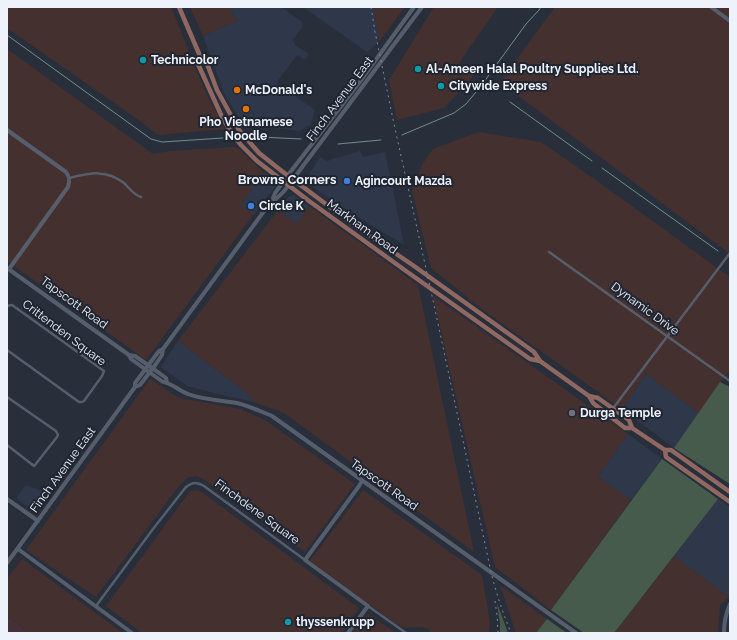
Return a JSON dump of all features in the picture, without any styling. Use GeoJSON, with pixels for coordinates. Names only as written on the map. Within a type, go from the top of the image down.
{"type":"FeatureCollection","features":[{"type":"Feature","properties":{"kind":"main road","name":"Markham Road"},"geometry":{"type":"LineString","coordinates":[[179,7],[200,56],[206,61],[217,90],[239,130],[260,153],[354,225],[440,284],[534,352],[540,361],[589,396],[598,398],[613,408],[629,420],[632,428]]}},
{"type":"Feature","properties":{"kind":"main road","name":"Markham Road"},"geometry":{"type":"LineString","coordinates":[[200,56],[198,64],[222,117],[233,135],[257,161],[406,272],[530,359],[540,361]]}},
{"type":"Feature","properties":{"kind":"main road","name":"Markham Road"},"geometry":{"type":"LineString","coordinates":[[589,396],[593,403],[625,428],[632,428],[665,450],[671,450],[730,492]]}},
{"type":"Feature","properties":{"kind":"main road","name":"Markham Road"},"geometry":{"type":"LineString","coordinates":[[665,450],[666,457],[730,502]]}},
{"type":"Feature","properties":{"kind":"street","name":"Finch Avenue East"},"geometry":{"type":"LineString","coordinates":[[272,201],[280,196],[414,7]]}},
{"type":"Feature","properties":{"kind":"street","name":"Finch Avenue East"},"geometry":{"type":"LineString","coordinates":[[7,564],[135,387],[135,383],[145,369],[159,351],[163,349],[272,201],[275,193],[288,175],[360,84],[392,47],[422,7]]}},
{"type":"Feature","properties":{"kind":"street"},"geometry":{"type":"LineString","coordinates":[[711,7],[730,20]]}},
{"type":"Feature","properties":{"kind":"street"},"geometry":{"type":"LineString","coordinates":[[7,130],[66,172],[70,178],[68,187],[8,269]]}},
{"type":"Feature","properties":{"kind":"street"},"geometry":{"type":"LineString","coordinates":[[70,178],[97,172],[118,180],[141,197]]}},
{"type":"Feature","properties":{"kind":"street","name":"Dynamic Drive"},"geometry":{"type":"LineString","coordinates":[[549,252],[730,381]]}},
{"type":"Feature","properties":{"kind":"street"},"geometry":{"type":"LineString","coordinates":[[608,415],[730,253]]}},
{"type":"Feature","properties":{"kind":"street","name":"Tapscott Road"},"geometry":{"type":"LineString","coordinates":[[8,269],[129,355],[131,359],[163,382],[187,394],[255,408],[272,416],[576,633]]}},
{"type":"Feature","properties":{"kind":"street","name":"Crittenden Square"},"geometry":{"type":"LineString","coordinates":[[7,306],[12,306],[104,372],[84,401],[79,402],[7,350]]}},
{"type":"Feature","properties":{"kind":"street","name":"Finch Avenue East"},"geometry":{"type":"LineString","coordinates":[[135,387],[140,385],[153,368],[162,355],[163,349]]}},
{"type":"Feature","properties":{"kind":"street","name":"Tapscott Road"},"geometry":{"type":"LineString","coordinates":[[129,355],[135,356],[153,368],[166,378],[167,383]]}},
{"type":"Feature","properties":{"kind":"street"},"geometry":{"type":"LineString","coordinates":[[7,397],[56,431],[58,435],[34,466],[7,445]]}},
{"type":"Feature","properties":{"kind":"street"},"geometry":{"type":"LineString","coordinates":[[305,560],[362,481]]}},
{"type":"Feature","properties":{"kind":"street","name":"Finchdene Square"},"geometry":{"type":"LineString","coordinates":[[96,606],[186,486],[193,483],[198,483],[368,606]]}},
{"type":"Feature","properties":{"kind":"street"},"geometry":{"type":"LineString","coordinates":[[7,499],[38,521]]}},
{"type":"Feature","properties":{"kind":"street"},"geometry":{"type":"LineString","coordinates":[[18,548],[132,633]]}},
{"type":"Feature","properties":{"kind":"street"},"geometry":{"type":"LineString","coordinates":[[724,633],[727,610],[730,604]]}},
{"type":"Feature","properties":{"kind":"street"},"geometry":{"type":"LineString","coordinates":[[348,633],[368,606],[406,633]]}},
{"type":"Feature","properties":{"kind":"shaded area"},"geometry":{"type":"Polygon","coordinates":[[[7,7],[171,7],[205,91],[225,129],[158,135],[7,28],[7,7]]]}},
{"type":"Feature","properties":{"kind":"shaded area"},"geometry":{"type":"Polygon","coordinates":[[[190,7],[230,7],[234,16],[239,20],[203,36],[190,7]]]}},
{"type":"Feature","properties":{"kind":"shaded area"},"geometry":{"type":"Polygon","coordinates":[[[230,7],[281,7],[302,22],[303,26],[293,39],[295,45],[309,54],[305,60],[297,55],[276,83],[315,110],[311,124],[300,131],[248,125],[241,122],[224,93],[203,36],[239,20],[234,16],[230,7]]]}},
{"type":"Feature","properties":{"kind":"shaded area"},"geometry":{"type":"Polygon","coordinates":[[[303,7],[374,7],[379,42],[367,52],[303,7]]]}},
{"type":"Feature","properties":{"kind":"shaded area"},"geometry":{"type":"Polygon","coordinates":[[[374,7],[405,7],[379,42],[374,7]]]}},
{"type":"Feature","properties":{"kind":"shaded area"},"geometry":{"type":"Polygon","coordinates":[[[434,7],[498,7],[459,63],[475,74],[444,108],[397,120],[389,80],[434,7]]]}},
{"type":"Feature","properties":{"kind":"shaded area"},"geometry":{"type":"Polygon","coordinates":[[[555,7],[730,7],[730,254],[500,82],[555,7]]]}},
{"type":"Feature","properties":{"kind":"shaded area"},"geometry":{"type":"Polygon","coordinates":[[[7,49],[153,154],[170,151],[237,147],[264,173],[241,204],[254,214],[146,360],[7,261],[7,49]]]}},
{"type":"Feature","properties":{"kind":"shaded area"},"geometry":{"type":"Polygon","coordinates":[[[479,132],[541,142],[730,277],[730,371],[720,382],[699,413],[646,374],[622,409],[486,312],[431,268],[412,191],[423,163],[433,149],[479,132]]]}},
{"type":"Feature","properties":{"kind":"shaded area"},"geometry":{"type":"Polygon","coordinates":[[[360,151],[363,157],[385,152],[404,245],[334,202],[305,181],[320,157],[327,161],[360,151]]]}},
{"type":"Feature","properties":{"kind":"shaded area"},"geometry":{"type":"Polygon","coordinates":[[[264,173],[278,183],[254,214],[240,204],[264,173]]]}},
{"type":"Feature","properties":{"kind":"shaded area"},"geometry":{"type":"Polygon","coordinates":[[[294,195],[309,206],[297,224],[278,210],[289,196],[294,195]]]}},
{"type":"Feature","properties":{"kind":"shaded area"},"geometry":{"type":"Polygon","coordinates":[[[309,206],[418,285],[474,552],[284,413],[254,402],[247,393],[178,341],[278,210],[297,224],[309,206]]]}},
{"type":"Feature","properties":{"kind":"shaded area"},"geometry":{"type":"Polygon","coordinates":[[[433,296],[628,434],[598,477],[631,500],[551,610],[495,567],[433,296]]]}},
{"type":"Feature","properties":{"kind":"shaded area"},"geometry":{"type":"Polygon","coordinates":[[[178,341],[247,393],[254,402],[187,386],[161,367],[178,341]]]}},
{"type":"Feature","properties":{"kind":"shaded area"},"geometry":{"type":"Polygon","coordinates":[[[646,374],[699,413],[674,448],[622,409],[646,374]]]}},
{"type":"Feature","properties":{"kind":"shaded area"},"geometry":{"type":"Polygon","coordinates":[[[150,379],[179,398],[240,409],[265,420],[355,484],[305,552],[203,479],[196,476],[187,478],[179,486],[96,597],[26,550],[150,379]]]}},
{"type":"Feature","properties":{"kind":"shaded area"},"geometry":{"type":"Polygon","coordinates":[[[628,434],[662,459],[631,500],[598,477],[628,434]]]}},
{"type":"Feature","properties":{"kind":"shaded area"},"geometry":{"type":"Polygon","coordinates":[[[26,485],[48,493],[33,511],[16,498],[26,485]]]}},
{"type":"Feature","properties":{"kind":"shaded area"},"geometry":{"type":"Polygon","coordinates":[[[197,490],[359,608],[341,633],[142,633],[106,606],[190,491],[197,490]]]}},
{"type":"Feature","properties":{"kind":"shaded area"},"geometry":{"type":"Polygon","coordinates":[[[363,490],[482,575],[490,623],[489,633],[430,633],[429,629],[422,627],[405,628],[395,623],[310,561],[363,490]]]}},
{"type":"Feature","properties":{"kind":"shaded area"},"geometry":{"type":"Polygon","coordinates":[[[718,499],[730,507],[729,597],[674,556],[718,499]]]}},
{"type":"Feature","properties":{"kind":"shaded area"},"geometry":{"type":"Polygon","coordinates":[[[674,556],[729,597],[720,605],[718,633],[614,633],[674,556]]]}},
{"type":"Feature","properties":{"kind":"shaded area"},"geometry":{"type":"Polygon","coordinates":[[[22,559],[123,633],[30,633],[7,616],[7,579],[22,559]]]}},
{"type":"Feature","properties":{"kind":"shaded area"},"geometry":{"type":"Polygon","coordinates":[[[500,585],[547,619],[536,633],[516,633],[500,585]]]}},
{"type":"Feature","properties":{"kind":"shaded area"},"geometry":{"type":"Polygon","coordinates":[[[368,614],[396,633],[353,633],[368,614]]]}},
{"type":"Feature","properties":{"kind":"shaded area"},"geometry":{"type":"Polygon","coordinates":[[[7,616],[30,633],[7,633],[7,616]]]}},
{"type":"Feature","properties":{"kind":"green space"},"geometry":{"type":"Polygon","coordinates":[[[720,382],[730,387],[730,484],[674,448],[720,382]]]}},
{"type":"Feature","properties":{"kind":"green space"},"geometry":{"type":"Polygon","coordinates":[[[662,459],[718,499],[614,633],[584,633],[551,610],[662,459]]]}},
{"type":"Feature","properties":{"kind":"green space"},"geometry":{"type":"Polygon","coordinates":[[[497,603],[508,633],[500,633],[497,603]]]}},
{"type":"Feature","properties":{"kind":"green space"},"geometry":{"type":"Polygon","coordinates":[[[547,619],[567,633],[536,633],[547,619]]]}},
{"type":"Feature","properties":{"kind":"waterway"},"geometry":{"type":"LineString","coordinates":[[402,135],[454,113],[466,104],[526,24],[541,7]]}},
{"type":"Feature","properties":{"kind":"waterway"},"geometry":{"type":"LineString","coordinates":[[7,35],[151,139],[162,142],[223,138]]}},
{"type":"Feature","properties":{"kind":"waterway"},"geometry":{"type":"LineString","coordinates":[[481,86],[493,90]]}},
{"type":"Feature","properties":{"kind":"waterway"},"geometry":{"type":"LineString","coordinates":[[510,102],[592,161]]}},
{"type":"Feature","properties":{"kind":"waterway"},"geometry":{"type":"LineString","coordinates":[[259,137],[301,139]]}},
{"type":"Feature","properties":{"kind":"waterway"},"geometry":{"type":"LineString","coordinates":[[338,144],[381,140]]}},
{"type":"Feature","properties":{"kind":"waterway"},"geometry":{"type":"LineString","coordinates":[[602,168],[718,251]]}},
{"type":"Feature","properties":{"kind":"railway"},"geometry":{"type":"LineString","coordinates":[[371,7],[394,124],[491,572],[511,633]]}},
{"type":"Feature","properties":{"kind":"railway"},"geometry":{"type":"LineString","coordinates":[[495,601],[498,633]]}},
{"type":"Feature","properties":{"kind":"place","name":"Technicolor"},"geometry":{"type":"Point","coordinates":[143,60]}},
{"type":"Feature","properties":{"kind":"place","name":"Al-Ameen Halal Poultry Supplies Ltd."},"geometry":{"type":"Point","coordinates":[418,69]}},
{"type":"Feature","properties":{"kind":"place","name":"Citywide Express"},"geometry":{"type":"Point","coordinates":[441,86]}},
{"type":"Feature","properties":{"kind":"place","name":"McDonald's"},"geometry":{"type":"Point","coordinates":[237,90]}},
{"type":"Feature","properties":{"kind":"place","name":"Pho Vietnamese Noodle"},"geometry":{"type":"Point","coordinates":[246,109]}},
{"type":"Feature","properties":{"kind":"place","name":"Agincourt Mazda"},"geometry":{"type":"Point","coordinates":[347,181]}},
{"type":"Feature","properties":{"kind":"place","name":"Circle K"},"geometry":{"type":"Point","coordinates":[251,206]}},
{"type":"Feature","properties":{"kind":"place","name":"Durga Temple"},"geometry":{"type":"Point","coordinates":[572,413]}},
{"type":"Feature","properties":{"kind":"place","name":"thyssenkrupp"},"geometry":{"type":"Point","coordinates":[288,622]}},
{"type":"Feature","properties":{"kind":"district","name":"Browns Corners"},"geometry":{"type":"Point","coordinates":[287,180]}}]}
